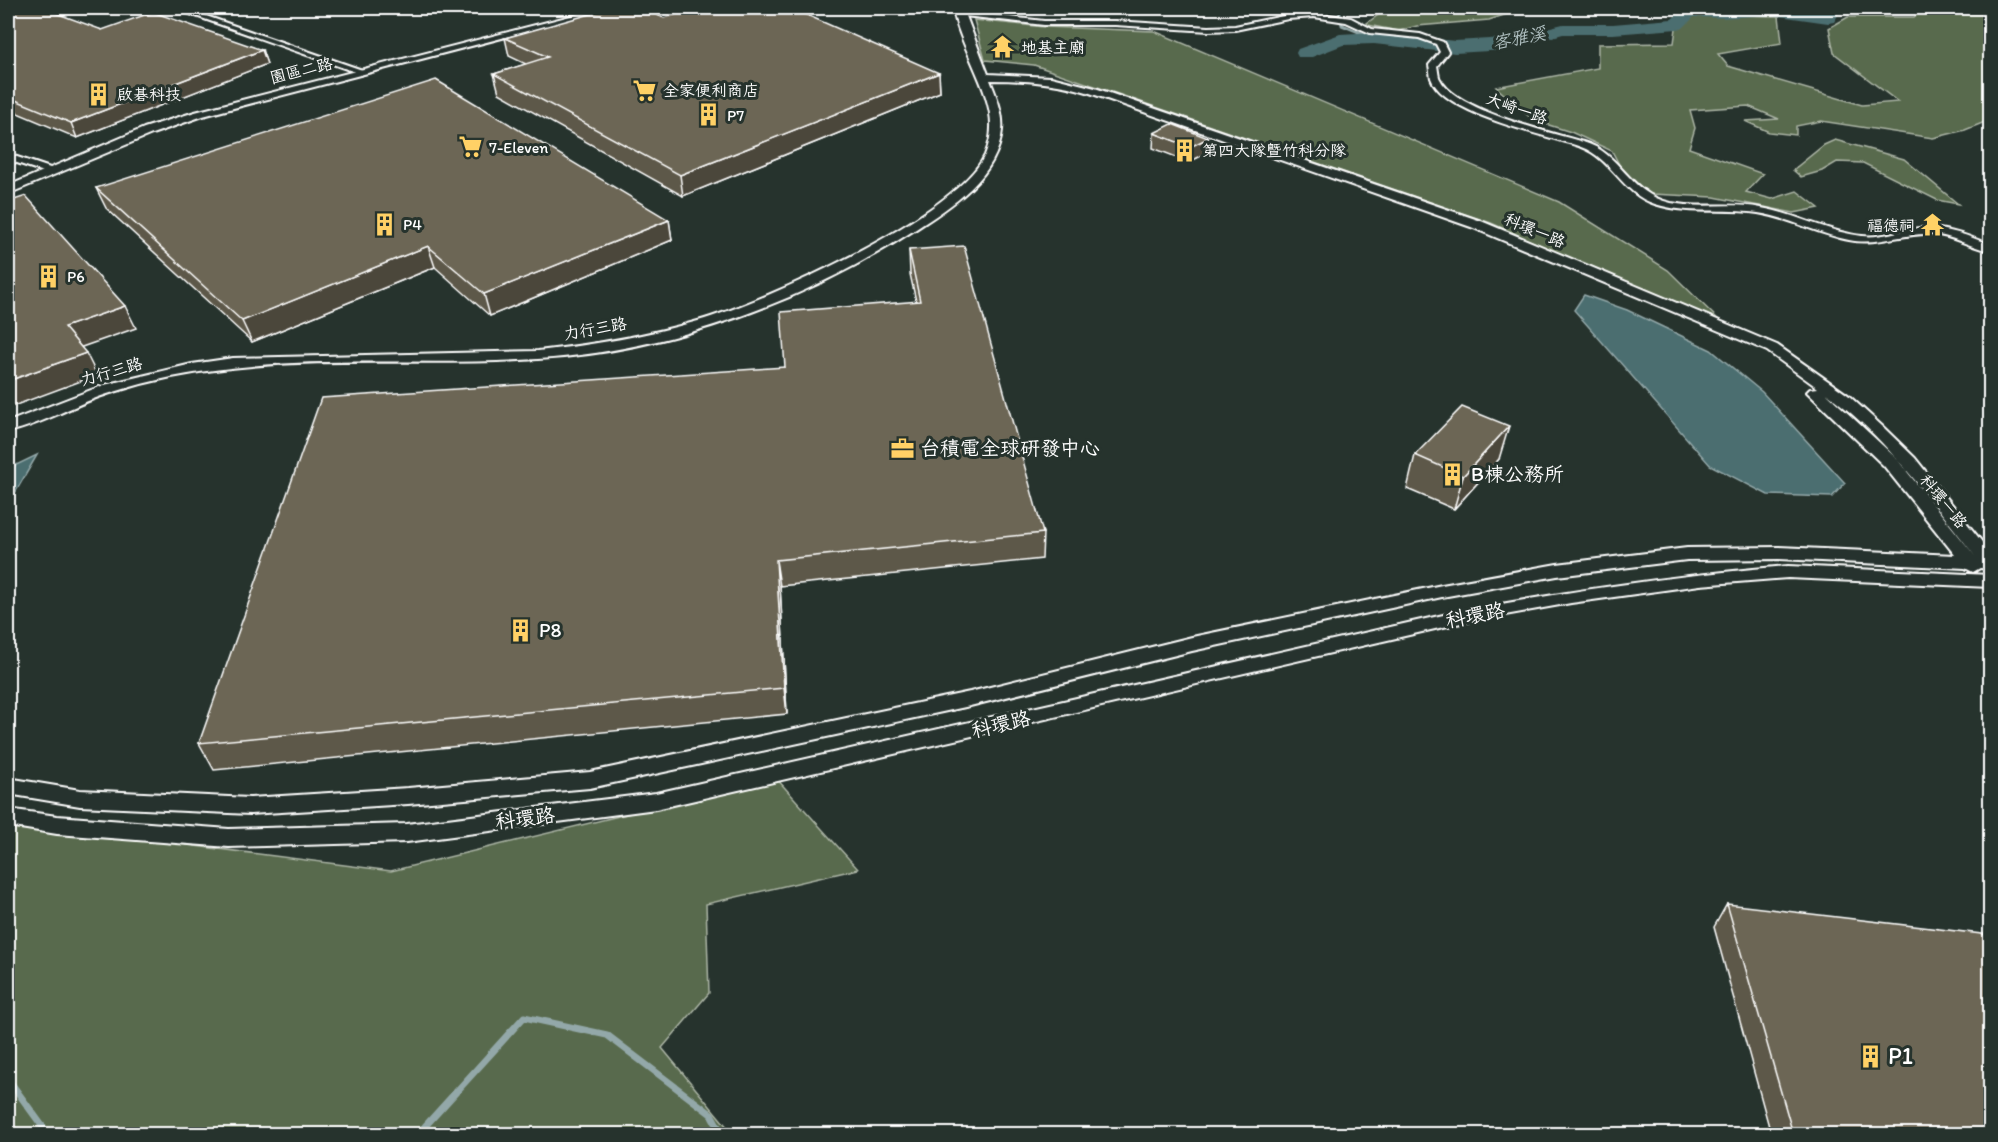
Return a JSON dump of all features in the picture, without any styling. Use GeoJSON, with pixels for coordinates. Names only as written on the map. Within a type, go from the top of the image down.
{"type":"FeatureCollection","features":[{"type":"Feature","properties":{"kind":"street"},"geometry":{"type":"LineString","coordinates":[[177,8],[364,72]]}},
{"type":"Feature","properties":{"kind":"street","name":"園區二路"},"geometry":{"type":"LineString","coordinates":[[8,190],[148,131],[199,114],[612,8]]}},
{"type":"Feature","properties":{"kind":"street","name":"大崎一路"},"geometry":{"type":"LineString","coordinates":[[958,10],[1044,23],[1115,23],[1209,29],[1247,26],[1288,17],[1314,15],[1348,20],[1370,31],[1420,36],[1441,46],[1442,58],[1433,65],[1432,73],[1438,82],[1453,95],[1485,115],[1600,151],[1636,191],[1657,202],[1683,208],[1758,210],[1795,219],[1854,239],[1878,239],[1926,231],[1962,237],[1990,248]]}},
{"type":"Feature","properties":{"kind":"street","name":"力行三路"},"geometry":{"type":"LineString","coordinates":[[8,427],[110,388],[192,369],[233,363],[308,359],[538,354],[574,351],[665,334],[728,317],[757,306],[932,215],[968,186],[983,166],[997,137],[987,71],[958,10]]}},
{"type":"Feature","properties":{"kind":"street"},"geometry":{"type":"LineString","coordinates":[[987,71],[1045,74],[1064,81]]}},
{"type":"Feature","properties":{"kind":"street","name":"科環一路"},"geometry":{"type":"LineString","coordinates":[[987,71],[1064,81],[1476,224],[1772,348],[1842,398],[1909,462],[1989,570]]}},
{"type":"Feature","properties":{"kind":"street","name":"科環一路"},"geometry":{"type":"LineString","coordinates":[[987,71],[1099,99],[1460,227],[1762,353],[1823,398],[1890,462],[1969,561]]}},
{"type":"Feature","properties":{"kind":"street"},"geometry":{"type":"LineString","coordinates":[[8,157],[50,171]]}},
{"type":"Feature","properties":{"kind":"street","name":"科環路"},"geometry":{"type":"LineString","coordinates":[[8,786],[80,798],[250,806],[408,796],[590,780],[970,699],[1192,644],[1442,591],[1557,570],[1687,554],[1779,553],[1969,561],[1989,570]]}},
{"type":"Feature","properties":{"kind":"street","name":"科環路"},"geometry":{"type":"LineString","coordinates":[[8,818],[57,825],[229,838],[407,833],[656,801],[1461,617],[1571,597],[1700,579],[1788,572],[1989,570]]}},
{"type":"Feature","properties":{"kind":"green space"},"geometry":{"type":"Polygon","coordinates":[[[1388,8],[1680,8],[1513,12],[1489,20],[1417,26],[1398,31],[1368,25],[1367,23],[1388,8]]]}},
{"type":"Feature","properties":{"kind":"green space"},"geometry":{"type":"Polygon","coordinates":[[[1924,8],[1990,8],[1990,120],[1965,130],[1933,138],[1821,121],[1796,126],[1796,135],[1769,132],[1745,121],[1779,119],[1748,106],[1690,110],[1695,128],[1689,148],[1763,174],[1746,192],[1772,199],[1797,191],[1819,208],[1794,213],[1714,197],[1651,194],[1624,174],[1612,151],[1571,132],[1533,120],[1496,87],[1598,68],[1598,44],[1674,43],[1678,14],[1779,16],[1782,43],[1718,54],[1728,66],[1862,105],[1898,102],[1834,53],[1829,28],[1848,17],[1914,17],[1924,8]]]}},
{"type":"Feature","properties":{"kind":"green space"},"geometry":{"type":"Polygon","coordinates":[[[974,20],[1045,27],[1154,31],[1559,202],[1668,270],[1727,328],[1491,223],[1034,65],[985,60],[974,20]]]}},
{"type":"Feature","properties":{"kind":"green space"},"geometry":{"type":"Polygon","coordinates":[[[1835,140],[1904,159],[1958,204],[1937,200],[1863,163],[1837,162],[1822,171],[1801,177],[1793,170],[1824,145],[1835,140]]]}},
{"type":"Feature","properties":{"kind":"green space"},"geometry":{"type":"Polygon","coordinates":[[[776,778],[858,869],[706,904],[709,993],[662,1048],[733,1134],[8,1134],[8,822],[391,871],[776,778]]]}},
{"type":"Feature","properties":{"kind":"water"},"geometry":{"type":"Polygon","coordinates":[[[1584,295],[1627,310],[1711,350],[1762,392],[1845,483],[1832,497],[1768,495],[1710,465],[1574,310],[1584,295]]]}},
{"type":"Feature","properties":{"kind":"water"},"geometry":{"type":"Polygon","coordinates":[[[37,455],[8,505],[8,469],[37,455]]]}},
{"type":"Feature","properties":{"kind":"building","name":"啟碁科技"},"geometry":{"type":"Polygon","coordinates":[[[8,8],[42,8],[102,30],[153,12],[262,50],[71,123],[8,97],[8,8]]]}},
{"type":"Feature","properties":{"kind":"building","name":"P7"},"geometry":{"type":"Polygon","coordinates":[[[612,8],[641,8],[664,18],[698,8],[791,8],[939,73],[680,175],[494,74],[548,57],[505,38],[612,8]]]}},
{"type":"Feature","properties":{"kind":"building","name":"P4"},"geometry":{"type":"Polygon","coordinates":[[[436,80],[669,220],[484,294],[428,246],[242,321],[96,188],[436,80]]]}},
{"type":"Feature","properties":{"kind":"building"},"geometry":{"type":"Polygon","coordinates":[[[1172,124],[1208,138],[1190,147],[1154,133],[1172,124]]]}},
{"type":"Feature","properties":{"kind":"building","name":"P6"},"geometry":{"type":"Polygon","coordinates":[[[26,196],[125,306],[64,327],[86,353],[8,381],[8,202],[26,196]]]}},
{"type":"Feature","properties":{"kind":"building","name":"P8"},"geometry":{"type":"Polygon","coordinates":[[[964,246],[1043,533],[776,560],[784,688],[199,743],[321,398],[785,367],[781,312],[920,301],[909,250],[964,246]]]}},
{"type":"Feature","properties":{"kind":"building"},"geometry":{"type":"Polygon","coordinates":[[[1462,407],[1509,426],[1463,476],[1415,455],[1462,407]]]}},
{"type":"Feature","properties":{"kind":"building","name":"P1"},"geometry":{"type":"Polygon","coordinates":[[[1727,904],[1990,935],[1990,1134],[1793,1134],[1727,904]]]}},
{"type":"Feature","properties":{"kind":"waterway"},"geometry":{"type":"LineString","coordinates":[[1339,8],[1342,25],[1374,38]]}},
{"type":"Feature","properties":{"kind":"waterway","name":"客雅溪"},"geometry":{"type":"LineString","coordinates":[[1305,53],[1340,40],[1374,38],[1455,47],[1506,44],[1563,29],[1613,29],[1677,24],[1689,11],[1723,13],[1772,10],[1828,18],[1832,10]]}},
{"type":"Feature","properties":{"kind":"waterway"},"geometry":{"type":"LineString","coordinates":[[418,1134],[524,1017],[607,1035],[711,1114],[722,1134]]}},
{"type":"Feature","properties":{"kind":"waterway"},"geometry":{"type":"LineString","coordinates":[[8,1079],[48,1134]]}},
{"type":"Feature","properties":{"kind":"place","name":"地基主廟"},"geometry":{"type":"Point","coordinates":[1003,47]}},
{"type":"Feature","properties":{"kind":"place","name":"全家便利商店"},"geometry":{"type":"Point","coordinates":[645,90]}},
{"type":"Feature","properties":{"kind":"place","name":"啟碁科技"},"geometry":{"type":"Point","coordinates":[99,94]}},
{"type":"Feature","properties":{"kind":"place","name":"P7"},"geometry":{"type":"Point","coordinates":[709,115]}},
{"type":"Feature","properties":{"kind":"place","name":"7-Eleven"},"geometry":{"type":"Point","coordinates":[471,147]}},
{"type":"Feature","properties":{"kind":"place","name":"第四大隊暨竹科分隊"},"geometry":{"type":"Point","coordinates":[1184,150]}},
{"type":"Feature","properties":{"kind":"place","name":"P4"},"geometry":{"type":"Point","coordinates":[385,224]}},
{"type":"Feature","properties":{"kind":"place","name":"福德祠"},"geometry":{"type":"Point","coordinates":[1933,225]}},
{"type":"Feature","properties":{"kind":"place","name":"P6"},"geometry":{"type":"Point","coordinates":[49,276]}},
{"type":"Feature","properties":{"kind":"place","name":"台積電全球研發中心"},"geometry":{"type":"Point","coordinates":[902,448]}},
{"type":"Feature","properties":{"kind":"place","name":"B棟公務所"},"geometry":{"type":"Point","coordinates":[1453,474]}},
{"type":"Feature","properties":{"kind":"place","name":"P8"},"geometry":{"type":"Point","coordinates":[521,630]}},
{"type":"Feature","properties":{"kind":"place","name":"P1"},"geometry":{"type":"Point","coordinates":[1870,1056]}}]}
